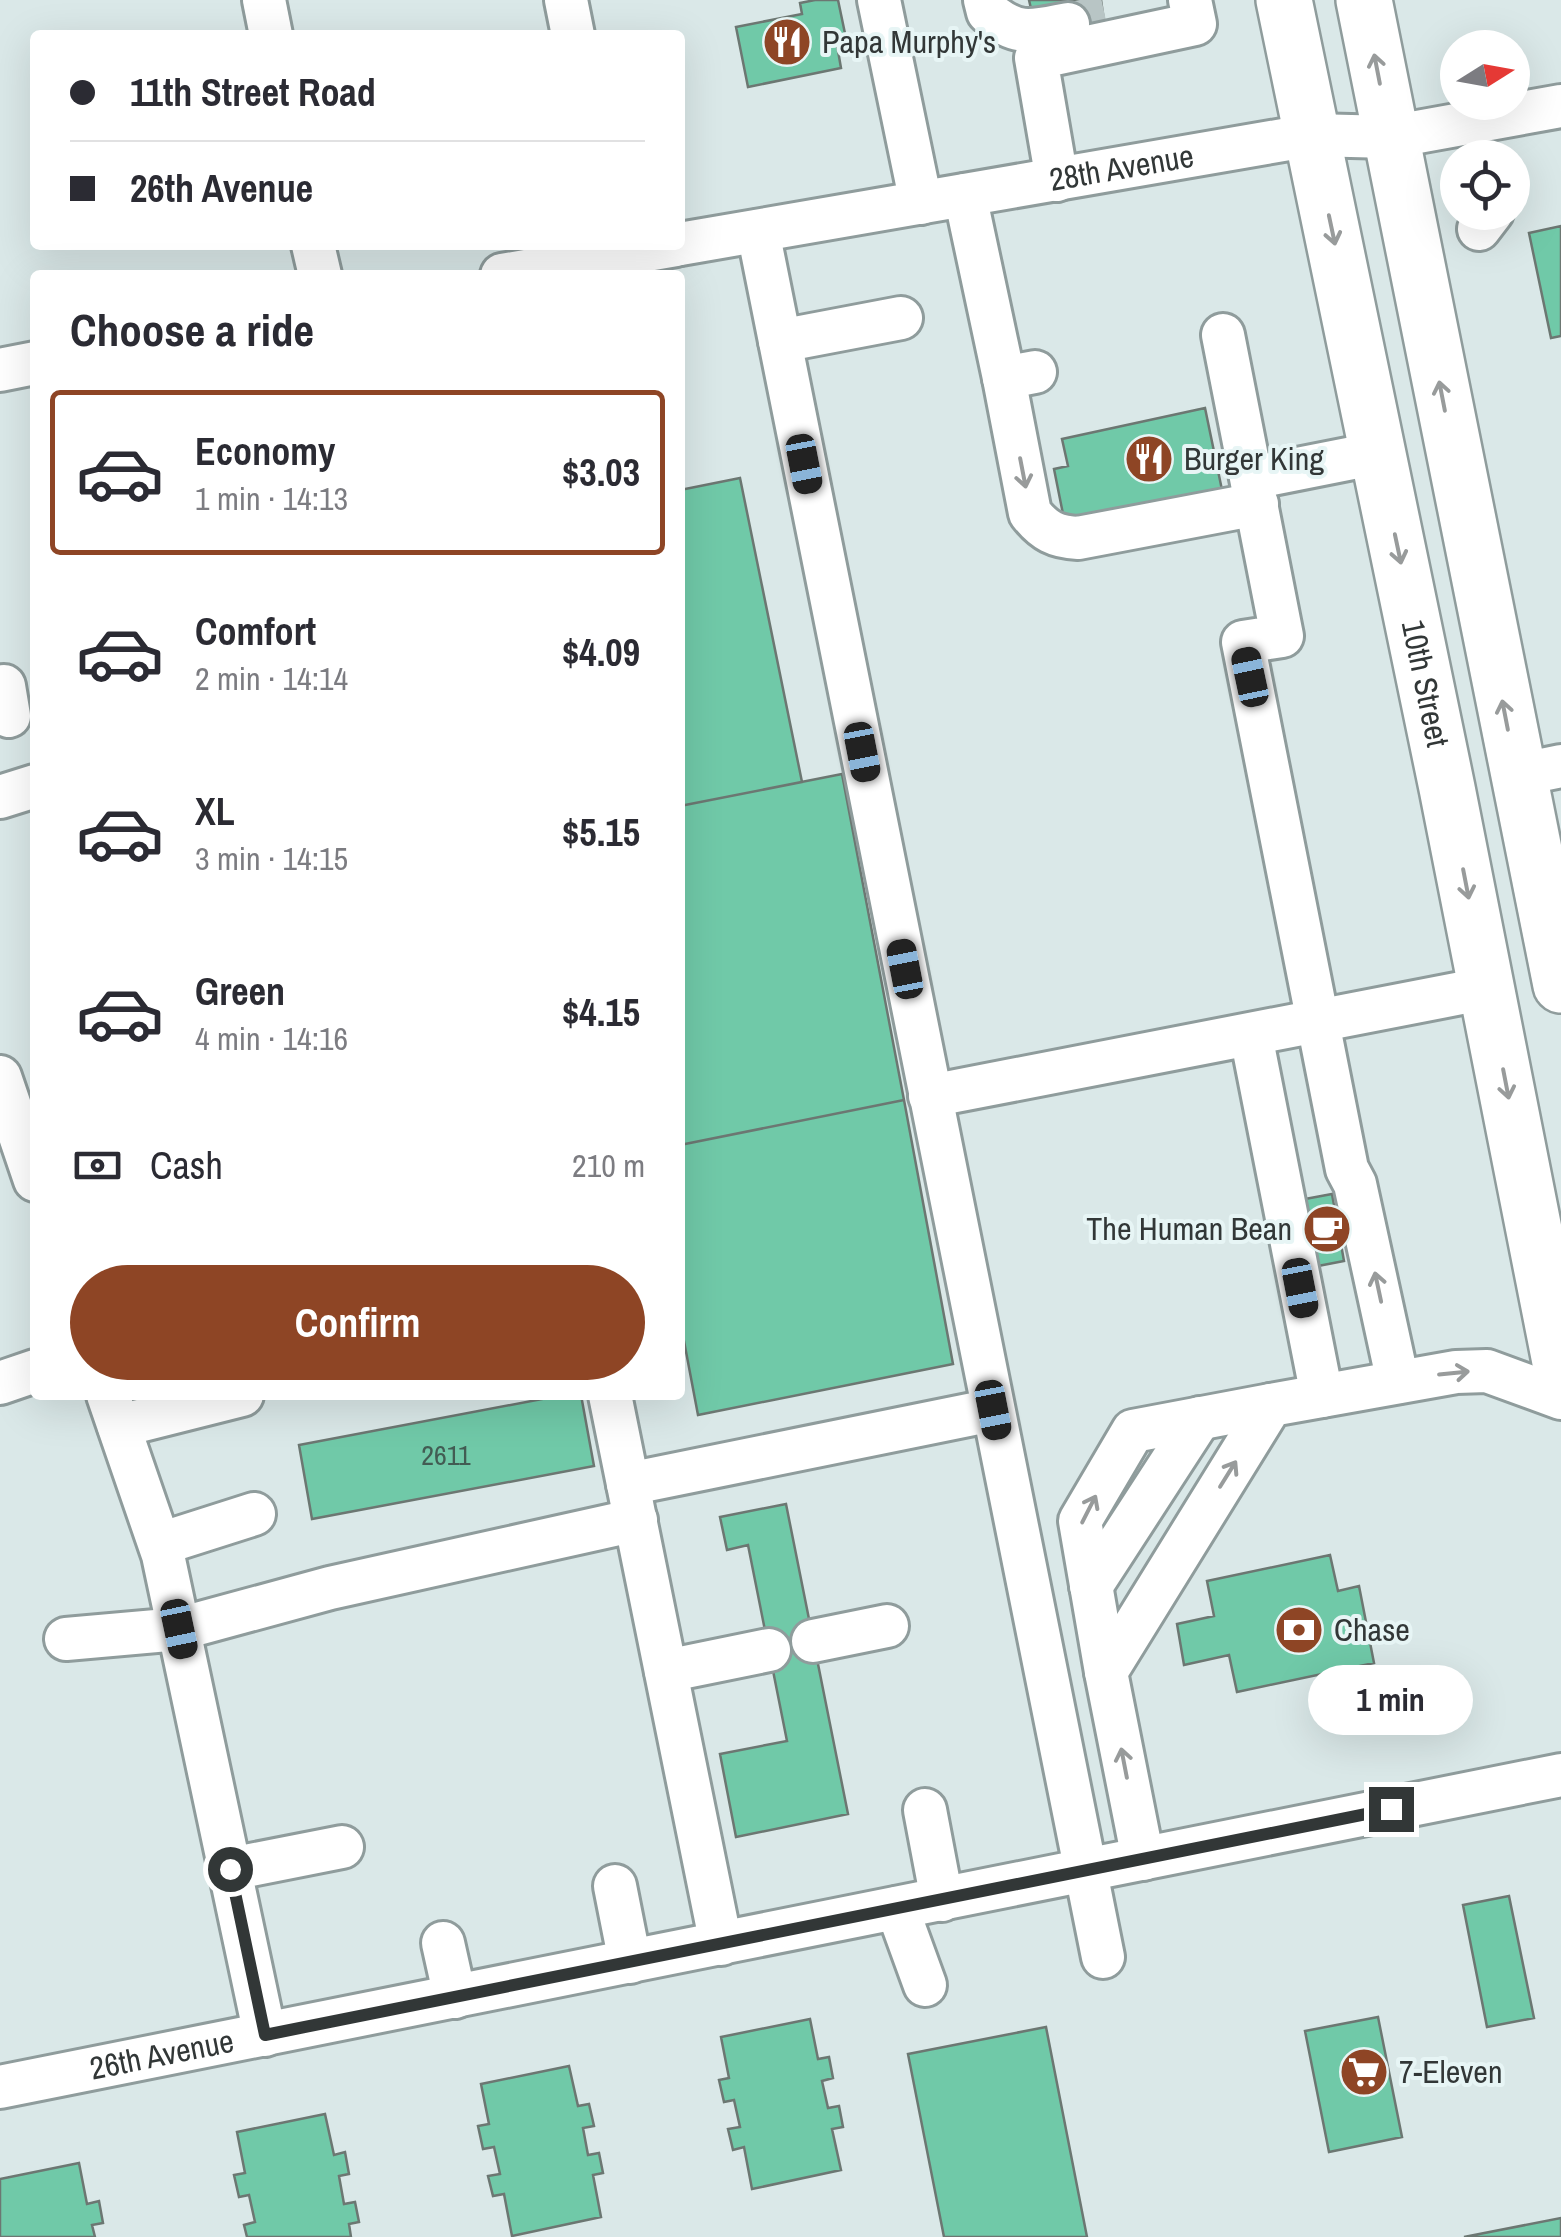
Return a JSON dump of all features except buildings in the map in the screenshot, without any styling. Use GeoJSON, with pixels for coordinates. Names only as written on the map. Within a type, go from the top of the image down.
{"type":"FeatureCollection","features":[{"type":"Feature","properties":{"kind":"main road","name":"10th Street"},"geometry":{"type":"LineString","coordinates":[[1284,0],[1561,1366]]}},
{"type":"Feature","properties":{"kind":"main road"},"geometry":{"type":"LineString","coordinates":[[1364,0],[1390,138],[1539,770],[1561,984]]}},
{"type":"Feature","properties":{"kind":"street"},"geometry":{"type":"LineString","coordinates":[[264,0],[270,30]]}},
{"type":"Feature","properties":{"kind":"street"},"geometry":{"type":"LineString","coordinates":[[566,0],[573,30]]}},
{"type":"Feature","properties":{"kind":"street"},"geometry":{"type":"LineString","coordinates":[[879,0],[922,203]]}},
{"type":"Feature","properties":{"kind":"street"},"geometry":{"type":"LineString","coordinates":[[985,0],[988,12],[1015,30],[1029,32],[1182,0]]}},
{"type":"Feature","properties":{"kind":"street"},"geometry":{"type":"LineString","coordinates":[[1057,180],[1036,58],[1195,24],[1190,0]]}},
{"type":"Feature","properties":{"kind":"street","name":"28th Avenue"},"geometry":{"type":"LineString","coordinates":[[685,244],[1312,135],[1390,138],[1561,106]]}},
{"type":"Feature","properties":{"kind":"street"},"geometry":{"type":"LineString","coordinates":[[965,195],[1019,375],[1030,513],[1041,527],[1058,537],[1078,538],[1378,453]]}},
{"type":"Feature","properties":{"kind":"street"},"geometry":{"type":"LineString","coordinates":[[758,231],[1103,1957]]}},
{"type":"Feature","properties":{"kind":"street","name":"28th Avenue"},"geometry":{"type":"LineString","coordinates":[[525,270],[616,250]]}},
{"type":"Feature","properties":{"kind":"street"},"geometry":{"type":"LineString","coordinates":[[780,340],[901,318]]}},
{"type":"Feature","properties":{"kind":"street"},"geometry":{"type":"LineString","coordinates":[[1222,335],[1282,636],[1243,642],[1346,1169],[1355,1184],[1398,1382]]}},
{"type":"Feature","properties":{"kind":"street"},"geometry":{"type":"LineString","coordinates":[[0,370],[30,364]]}},
{"type":"Feature","properties":{"kind":"street"},"geometry":{"type":"LineString","coordinates":[[0,796],[30,787]]}},
{"type":"Feature","properties":{"kind":"street"},"geometry":{"type":"LineString","coordinates":[[930,1096],[1487,988]]}},
{"type":"Feature","properties":{"kind":"street"},"geometry":{"type":"LineString","coordinates":[[1251,1035],[1322,1396]]}},
{"type":"Feature","properties":{"kind":"street"},"geometry":{"type":"LineString","coordinates":[[0,1077],[30,1165]]}},
{"type":"Feature","properties":{"kind":"street"},"geometry":{"type":"LineString","coordinates":[[1142,1859],[1080,1521],[1133,1431],[1456,1372],[1487,1371],[1561,1398]]}},
{"type":"Feature","properties":{"kind":"street"},"geometry":{"type":"LineString","coordinates":[[0,1382],[30,1373]]}},
{"type":"Feature","properties":{"kind":"street"},"geometry":{"type":"LineString","coordinates":[[199,1400],[114,1410],[160,1544],[265,2035]]}},
{"type":"Feature","properties":{"kind":"street"},"geometry":{"type":"LineString","coordinates":[[611,1400],[721,1944]]}},
{"type":"Feature","properties":{"kind":"street"},"geometry":{"type":"LineString","coordinates":[[1106,1672],[1270,1405]]}},
{"type":"Feature","properties":{"kind":"street"},"geometry":{"type":"LineString","coordinates":[[66,1639],[179,1629],[632,1502],[993,1410]]}},
{"type":"Feature","properties":{"kind":"street"},"geometry":{"type":"LineString","coordinates":[[160,1544],[254,1514]]}},
{"type":"Feature","properties":{"kind":"street"},"geometry":{"type":"LineString","coordinates":[[813,1641],[888,1626]]}},
{"type":"Feature","properties":{"kind":"street"},"geometry":{"type":"LineString","coordinates":[[666,1671],[769,1650]]}},
{"type":"Feature","properties":{"kind":"street","name":"26th Avenue"},"geometry":{"type":"LineString","coordinates":[[0,2087],[1561,1776]]}},
{"type":"Feature","properties":{"kind":"street"},"geometry":{"type":"LineString","coordinates":[[924,1810],[942,1900]]}},
{"type":"Feature","properties":{"kind":"street"},"geometry":{"type":"LineString","coordinates":[[230,1869],[342,1847]]}},
{"type":"Feature","properties":{"kind":"street"},"geometry":{"type":"LineString","coordinates":[[615,1886],[630,1962]]}},
{"type":"Feature","properties":{"kind":"street"},"geometry":{"type":"LineString","coordinates":[[897,1908],[925,1985]]}},
{"type":"Feature","properties":{"kind":"street"},"geometry":{"type":"LineString","coordinates":[[444,1943],[455,1997]]}},
{"type":"Feature","properties":{"kind":"tunnel"},"geometry":{"type":"LineString","coordinates":[[1068,24],[1105,16]]}},
{"type":"Feature","properties":{"kind":"place","name":"Papa Murphy's"},"geometry":{"type":"Point","coordinates":[787,42]}},
{"type":"Feature","properties":{"kind":"place","name":"Burger King"},"geometry":{"type":"Point","coordinates":[1149,459]}},
{"type":"Feature","properties":{"kind":"place","name":"The Human Bean"},"geometry":{"type":"Point","coordinates":[1327,1229]}},
{"type":"Feature","properties":{"kind":"place","name":"Chase"},"geometry":{"type":"Point","coordinates":[1299,1630]}},
{"type":"Feature","properties":{"kind":"place","name":"7-Eleven"},"geometry":{"type":"Point","coordinates":[1364,2072]}},
{"type":"Feature","properties":{"kind":"route"},"geometry":{"type":"LineString","coordinates":[[230,1869],[265,2035],[1391,1809]]}}]}
